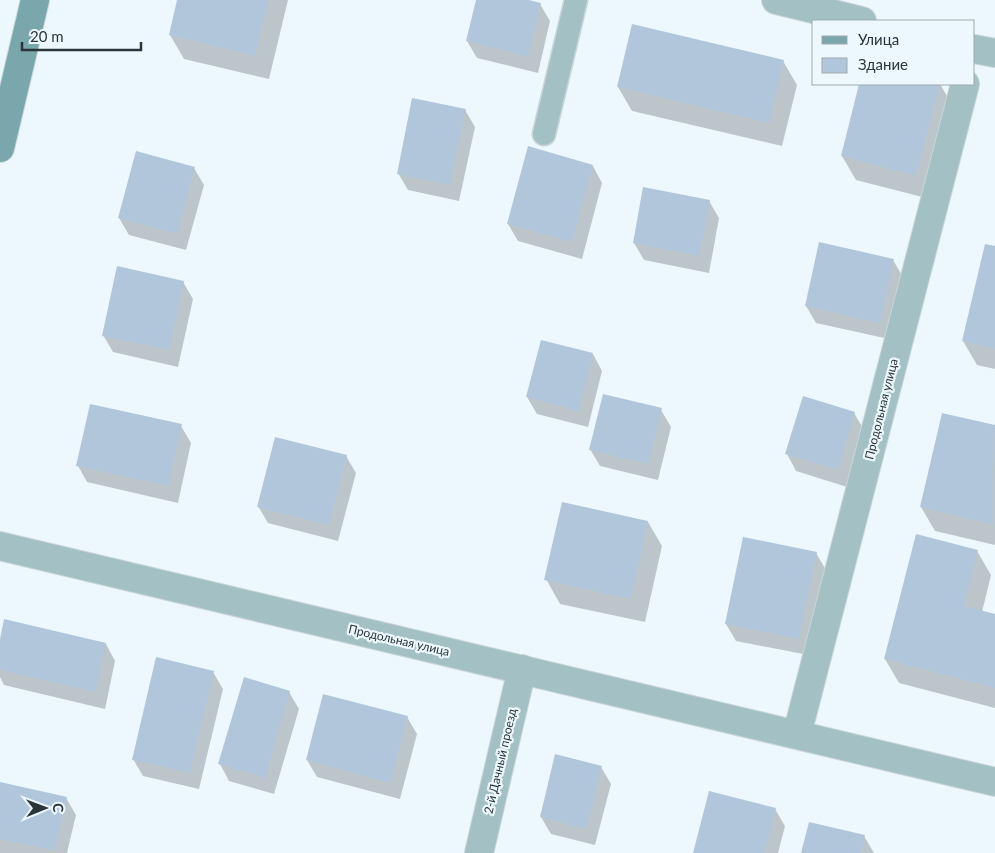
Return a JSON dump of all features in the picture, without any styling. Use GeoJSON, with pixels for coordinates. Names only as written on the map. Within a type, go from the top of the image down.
{"type":"FeatureCollection","features":[{"type":"Feature","properties":{"kind":"main road"},"geometry":{"type":"LineString","coordinates":[[0,148],[35,0]]}},
{"type":"Feature","properties":{"kind":"street"},"geometry":{"type":"LineString","coordinates":[[776,0],[858,20]]}},
{"type":"Feature","properties":{"kind":"street"},"geometry":{"type":"LineString","coordinates":[[975,50],[995,53]]}},
{"type":"Feature","properties":{"kind":"street","name":"Продольная улица"},"geometry":{"type":"LineString","coordinates":[[798,734],[965,85]]}},
{"type":"Feature","properties":{"kind":"street","name":"Продольная улица"},"geometry":{"type":"LineString","coordinates":[[0,546],[995,782]]}},
{"type":"Feature","properties":{"kind":"street","name":"2-й Дачный проезд"},"geometry":{"type":"LineString","coordinates":[[479,853],[522,669]]}},
{"type":"Feature","properties":{"kind":"lane"},"geometry":{"type":"LineString","coordinates":[[544,134],[576,0]]}},
{"type":"Feature","properties":{"kind":"building"},"geometry":{"type":"Polygon","coordinates":[[[177,0],[269,0],[255,56],[169,35],[177,0]]]}},
{"type":"Feature","properties":{"kind":"building"},"geometry":{"type":"Polygon","coordinates":[[[476,0],[529,0],[541,3],[528,57],[466,41],[476,0]]]}},
{"type":"Feature","properties":{"kind":"building"},"geometry":{"type":"Polygon","coordinates":[[[632,24],[784,60],[769,123],[617,87],[632,24]]]}},
{"type":"Feature","properties":{"kind":"building"},"geometry":{"type":"Polygon","coordinates":[[[859,85],[940,85],[916,176],[841,156],[859,85]]]}},
{"type":"Feature","properties":{"kind":"building"},"geometry":{"type":"Polygon","coordinates":[[[412,98],[466,109],[450,185],[397,174],[412,98]]]}},
{"type":"Feature","properties":{"kind":"building"},"geometry":{"type":"Polygon","coordinates":[[[528,146],[593,165],[572,242],[507,224],[528,146]]]}},
{"type":"Feature","properties":{"kind":"building"},"geometry":{"type":"Polygon","coordinates":[[[136,151],[195,167],[177,234],[118,218],[136,151]]]}},
{"type":"Feature","properties":{"kind":"building"},"geometry":{"type":"Polygon","coordinates":[[[643,187],[710,200],[699,256],[633,243],[643,187]]]}},
{"type":"Feature","properties":{"kind":"building"},"geometry":{"type":"Polygon","coordinates":[[[819,242],[894,259],[880,323],[805,306],[819,242]]]}},
{"type":"Feature","properties":{"kind":"building"},"geometry":{"type":"Polygon","coordinates":[[[985,244],[995,246],[995,349],[962,341],[985,244]]]}},
{"type":"Feature","properties":{"kind":"building"},"geometry":{"type":"Polygon","coordinates":[[[117,266],[184,281],[169,350],[102,336],[117,266]]]}},
{"type":"Feature","properties":{"kind":"building"},"geometry":{"type":"Polygon","coordinates":[[[541,340],[593,353],[579,411],[526,397],[541,340]]]}},
{"type":"Feature","properties":{"kind":"building"},"geometry":{"type":"Polygon","coordinates":[[[603,394],[662,408],[648,464],[589,450],[603,394]]]}},
{"type":"Feature","properties":{"kind":"building"},"geometry":{"type":"Polygon","coordinates":[[[803,396],[855,412],[838,470],[785,454],[803,396]]]}},
{"type":"Feature","properties":{"kind":"building"},"geometry":{"type":"Polygon","coordinates":[[[90,404],[182,424],[168,486],[76,466],[90,404]]]}},
{"type":"Feature","properties":{"kind":"building"},"geometry":{"type":"Polygon","coordinates":[[[942,413],[995,425],[993,525],[920,507],[942,413]]]}},
{"type":"Feature","properties":{"kind":"building"},"geometry":{"type":"Polygon","coordinates":[[[275,437],[347,455],[329,525],[257,507],[275,437]]]}},
{"type":"Feature","properties":{"kind":"building"},"geometry":{"type":"Polygon","coordinates":[[[562,502],[648,521],[631,599],[544,580],[562,502]]]}},
{"type":"Feature","properties":{"kind":"building"},"geometry":{"type":"Polygon","coordinates":[[[916,534],[978,550],[964,606],[995,614],[995,688],[884,659],[916,534]]]}},
{"type":"Feature","properties":{"kind":"building"},"geometry":{"type":"Polygon","coordinates":[[[743,537],[817,552],[799,639],[725,624],[743,537]]]}},
{"type":"Feature","properties":{"kind":"building"},"geometry":{"type":"Polygon","coordinates":[[[4,619],[106,643],[95,692],[0,670],[0,639],[4,619]]]}},
{"type":"Feature","properties":{"kind":"building"},"geometry":{"type":"Polygon","coordinates":[[[156,657],[214,671],[190,773],[132,760],[156,657]]]}},
{"type":"Feature","properties":{"kind":"building"},"geometry":{"type":"Polygon","coordinates":[[[244,677],[290,691],[265,778],[218,764],[244,677]]]}},
{"type":"Feature","properties":{"kind":"building"},"geometry":{"type":"Polygon","coordinates":[[[323,694],[408,716],[390,783],[306,760],[323,694]]]}},
{"type":"Feature","properties":{"kind":"building"},"geometry":{"type":"Polygon","coordinates":[[[555,754],[602,766],[586,829],[540,817],[555,754]]]}},
{"type":"Feature","properties":{"kind":"building"},"geometry":{"type":"Polygon","coordinates":[[[0,782],[67,797],[55,851],[0,839],[0,782]]]}},
{"type":"Feature","properties":{"kind":"building"},"geometry":{"type":"Polygon","coordinates":[[[709,791],[776,808],[764,853],[693,853],[709,791]]]}},
{"type":"Feature","properties":{"kind":"building"},"geometry":{"type":"Polygon","coordinates":[[[809,822],[865,835],[861,853],[801,853],[809,822]]]}}]}
